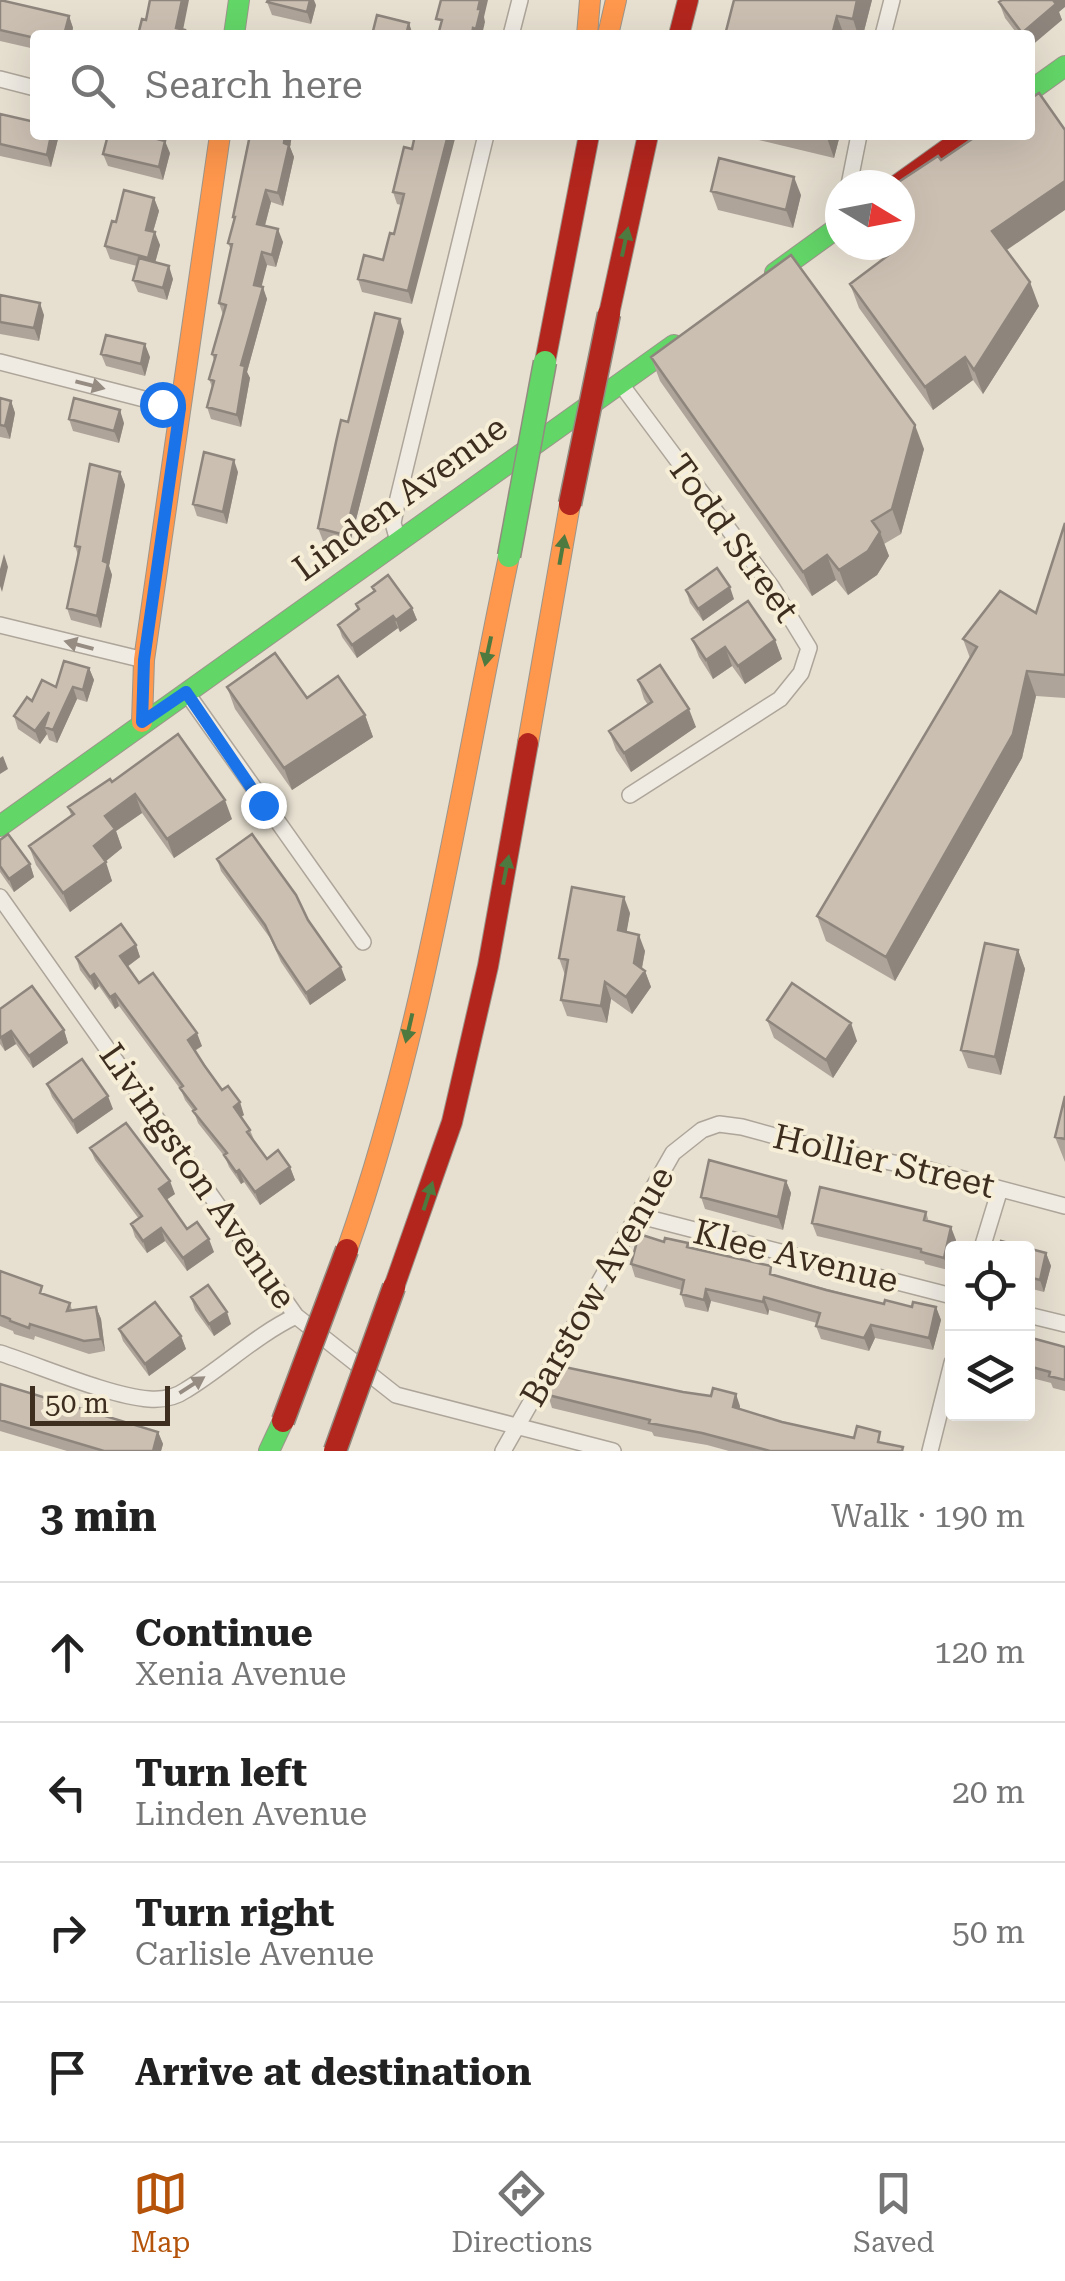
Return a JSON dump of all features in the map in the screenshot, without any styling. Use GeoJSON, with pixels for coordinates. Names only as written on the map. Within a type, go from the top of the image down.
{"type":"FeatureCollection","features":[{"type":"Feature","properties":{"kind":"main road"},"geometry":{"type":"LineString","coordinates":[[236,30],[239,0]]}},
{"type":"Feature","properties":{"kind":"main road"},"geometry":{"type":"LineString","coordinates":[[587,30],[590,0]]}},
{"type":"Feature","properties":{"kind":"main road"},"geometry":{"type":"LineString","coordinates":[[609,30],[616,0]]}},
{"type":"Feature","properties":{"kind":"main road"},"geometry":{"type":"LineString","coordinates":[[668,30],[674,0]]}},
{"type":"Feature","properties":{"kind":"main road"},"geometry":{"type":"LineString","coordinates":[[679,30],[688,0]]}},
{"type":"Feature","properties":{"kind":"main road"},"geometry":{"type":"LineString","coordinates":[[1035,87],[1065,66]]}},
{"type":"Feature","properties":{"kind":"main road"},"geometry":{"type":"LineString","coordinates":[[142,722],[144,660],[219,140]]}},
{"type":"Feature","properties":{"kind":"main road"},"geometry":{"type":"LineString","coordinates":[[562,270],[575,140]]}},
{"type":"Feature","properties":{"kind":"main road"},"geometry":{"type":"LineString","coordinates":[[269,1451],[366,1200],[401,1065],[508,556],[588,140]]}},
{"type":"Feature","properties":{"kind":"main road"},"geometry":{"type":"LineString","coordinates":[[334,1451],[452,1122],[488,966],[570,504],[648,140]]}},
{"type":"Feature","properties":{"kind":"main road"},"geometry":{"type":"LineString","coordinates":[[915,172],[960,140]]}},
{"type":"Feature","properties":{"kind":"main road"},"geometry":{"type":"LineString","coordinates":[[749,292],[825,237]]}},
{"type":"Feature","properties":{"kind":"main road","name":"Linden Avenue"},"geometry":{"type":"LineString","coordinates":[[0,826],[700,326]]}},
{"type":"Feature","properties":{"kind":"street"},"geometry":{"type":"LineString","coordinates":[[512,30],[520,0]]}},
{"type":"Feature","properties":{"kind":"street"},"geometry":{"type":"LineString","coordinates":[[885,30],[892,0]]}},
{"type":"Feature","properties":{"kind":"street"},"geometry":{"type":"LineString","coordinates":[[0,79],[30,87]]}},
{"type":"Feature","properties":{"kind":"street"},"geometry":{"type":"LineString","coordinates":[[398,541],[393,522],[398,498],[485,140]]}},
{"type":"Feature","properties":{"kind":"street"},"geometry":{"type":"LineString","coordinates":[[852,170],[858,140]]}},
{"type":"Feature","properties":{"kind":"street"},"geometry":{"type":"LineString","coordinates":[[0,362],[180,408]]}},
{"type":"Feature","properties":{"kind":"street","name":"Todd Street"},"geometry":{"type":"LineString","coordinates":[[620,383],[771,586],[802,632],[808,648],[801,673],[780,699],[630,795]]}},
{"type":"Feature","properties":{"kind":"street"},"geometry":{"type":"LineString","coordinates":[[0,625],[144,660]]}},
{"type":"Feature","properties":{"kind":"street"},"geometry":{"type":"LineString","coordinates":[[186,692],[362,942]]}},
{"type":"Feature","properties":{"kind":"street","name":"Livingston Avenue"},"geometry":{"type":"LineString","coordinates":[[0,897],[296,1316],[396,1396],[613,1451]]}},
{"type":"Feature","properties":{"kind":"street","name":"Hollier Street"},"geometry":{"type":"LineString","coordinates":[[702,1130],[720,1124],[742,1127],[1065,1206]]}},
{"type":"Feature","properties":{"kind":"street","name":"Barstow Avenue"},"geometry":{"type":"LineString","coordinates":[[502,1451],[674,1153],[702,1130]]}},
{"type":"Feature","properties":{"kind":"street"},"geometry":{"type":"LineString","coordinates":[[984,1241],[1000,1189]]}},
{"type":"Feature","properties":{"kind":"street","name":"Klee Avenue"},"geometry":{"type":"LineString","coordinates":[[640,1216],[945,1294]]}},
{"type":"Feature","properties":{"kind":"street"},"geometry":{"type":"LineString","coordinates":[[0,1353],[116,1391],[162,1399],[186,1390],[296,1316]]}},
{"type":"Feature","properties":{"kind":"street"},"geometry":{"type":"LineString","coordinates":[[1035,1317],[1065,1324]]}},
{"type":"Feature","properties":{"kind":"street"},"geometry":{"type":"LineString","coordinates":[[930,1451],[945,1392]]}},
{"type":"Feature","properties":{"kind":"building"},"geometry":{"type":"Polygon","coordinates":[[[0,0],[69,16],[65,30],[30,30],[30,37],[0,30],[0,0]]]}},
{"type":"Feature","properties":{"kind":"building"},"geometry":{"type":"Polygon","coordinates":[[[150,0],[182,0],[176,28],[185,30],[139,30],[142,19],[146,20],[150,0]]]}},
{"type":"Feature","properties":{"kind":"building"},"geometry":{"type":"Polygon","coordinates":[[[268,0],[310,0],[307,12],[268,0]]]}},
{"type":"Feature","properties":{"kind":"building"},"geometry":{"type":"Polygon","coordinates":[[[441,0],[480,0],[476,29],[439,30],[442,20],[436,19],[441,0]]]}},
{"type":"Feature","properties":{"kind":"building"},"geometry":{"type":"Polygon","coordinates":[[[734,0],[857,0],[853,19],[837,16],[833,30],[726,30],[734,0]]]}},
{"type":"Feature","properties":{"kind":"building"},"geometry":{"type":"Polygon","coordinates":[[[1053,0],[1056,4],[1026,30],[1020,30],[999,2],[1053,0]]]}},
{"type":"Feature","properties":{"kind":"building"},"geometry":{"type":"Polygon","coordinates":[[[377,15],[409,23],[407,30],[373,30],[377,15]]]}},
{"type":"Feature","properties":{"kind":"building"},"geometry":{"type":"Polygon","coordinates":[[[1039,93],[1065,130],[1065,181],[992,231],[1030,282],[974,370],[965,357],[925,387],[850,284],[882,260],[915,260],[915,171],[971,140],[1035,140],[1035,96],[1039,93]]]}},
{"type":"Feature","properties":{"kind":"building"},"geometry":{"type":"Polygon","coordinates":[[[0,114],[30,121],[30,140],[50,140],[47,155],[0,144],[0,114]]]}},
{"type":"Feature","properties":{"kind":"building"},"geometry":{"type":"Polygon","coordinates":[[[107,140],[165,141],[159,167],[103,154],[107,140]]]}},
{"type":"Feature","properties":{"kind":"building"},"geometry":{"type":"Polygon","coordinates":[[[249,140],[284,140],[289,145],[278,193],[266,190],[257,224],[278,229],[272,255],[262,252],[254,285],[263,287],[241,365],[245,366],[237,415],[207,407],[214,381],[209,379],[216,355],[212,354],[226,305],[219,303],[232,244],[228,243],[249,140]]]}},
{"type":"Feature","properties":{"kind":"building"},"geometry":{"type":"Polygon","coordinates":[[[414,140],[447,140],[408,291],[358,279],[364,255],[383,260],[390,233],[394,234],[404,194],[393,192],[404,147],[412,149],[414,140]]]}},
{"type":"Feature","properties":{"kind":"building"},"geometry":{"type":"Polygon","coordinates":[[[719,158],[794,177],[786,210],[711,191],[719,158]]]}},
{"type":"Feature","properties":{"kind":"building"},"geometry":{"type":"Polygon","coordinates":[[[124,190],[154,198],[146,230],[155,232],[148,258],[105,246],[124,190]]]}},
{"type":"Feature","properties":{"kind":"building"},"geometry":{"type":"Polygon","coordinates":[[[791,255],[915,425],[892,509],[872,521],[880,532],[868,551],[839,570],[827,555],[803,572],[651,357],[791,255]]]}},
{"type":"Feature","properties":{"kind":"building"},"geometry":{"type":"Polygon","coordinates":[[[139,258],[169,266],[163,288],[133,280],[139,258]]]}},
{"type":"Feature","properties":{"kind":"building"},"geometry":{"type":"Polygon","coordinates":[[[0,295],[40,303],[34,328],[0,322],[0,295]]]}},
{"type":"Feature","properties":{"kind":"building"},"geometry":{"type":"Polygon","coordinates":[[[375,313],[400,319],[345,535],[318,528],[341,420],[348,422],[375,313]]]}},
{"type":"Feature","properties":{"kind":"building"},"geometry":{"type":"Polygon","coordinates":[[[106,335],[145,344],[141,364],[101,354],[106,335]]]}},
{"type":"Feature","properties":{"kind":"building"},"geometry":{"type":"Polygon","coordinates":[[[0,398],[11,401],[5,426],[0,425],[0,398]]]}},
{"type":"Feature","properties":{"kind":"building"},"geometry":{"type":"Polygon","coordinates":[[[74,398],[120,410],[114,431],[69,419],[74,398]]]}},
{"type":"Feature","properties":{"kind":"building"},"geometry":{"type":"Polygon","coordinates":[[[204,452],[234,460],[223,512],[193,504],[204,452]]]}},
{"type":"Feature","properties":{"kind":"building"},"geometry":{"type":"Polygon","coordinates":[[[90,464],[120,472],[97,616],[67,608],[80,547],[75,546],[90,464]]]}},
{"type":"Feature","properties":{"kind":"building"},"geometry":{"type":"Polygon","coordinates":[[[1065,523],[1065,675],[1027,671],[1013,734],[886,957],[817,916],[977,647],[963,639],[1000,591],[1036,613],[1065,523]]]}},
{"type":"Feature","properties":{"kind":"building"},"geometry":{"type":"Polygon","coordinates":[[[717,568],[730,587],[698,609],[686,590],[717,568]]]}},
{"type":"Feature","properties":{"kind":"building"},"geometry":{"type":"Polygon","coordinates":[[[388,575],[412,608],[396,620],[393,616],[352,645],[338,625],[359,609],[356,604],[375,591],[372,587],[388,575]]]}},
{"type":"Feature","properties":{"kind":"building"},"geometry":{"type":"Polygon","coordinates":[[[748,601],[775,640],[738,666],[725,647],[706,660],[692,639],[748,601]]]}},
{"type":"Feature","properties":{"kind":"building"},"geometry":{"type":"Polygon","coordinates":[[[275,653],[307,698],[338,676],[365,715],[284,768],[227,687],[275,653]]]}},
{"type":"Feature","properties":{"kind":"building"},"geometry":{"type":"Polygon","coordinates":[[[64,661],[89,668],[83,690],[73,687],[53,730],[44,727],[49,712],[35,731],[14,716],[27,697],[32,701],[42,680],[56,687],[64,661]]]}},
{"type":"Feature","properties":{"kind":"building"},"geometry":{"type":"Polygon","coordinates":[[[660,665],[689,709],[624,753],[609,731],[652,702],[638,680],[660,665]]]}},
{"type":"Feature","properties":{"kind":"building"},"geometry":{"type":"Polygon","coordinates":[[[178,734],[225,800],[167,839],[135,794],[105,816],[115,829],[94,846],[106,862],[63,893],[29,846],[74,814],[68,807],[110,779],[112,782],[178,734]]]}},
{"type":"Feature","properties":{"kind":"building"},"geometry":{"type":"Polygon","coordinates":[[[8,834],[30,864],[9,879],[0,866],[0,840],[8,834]]]}},
{"type":"Feature","properties":{"kind":"building"},"geometry":{"type":"Polygon","coordinates":[[[252,834],[341,967],[306,993],[265,925],[217,859],[252,834]]]}},
{"type":"Feature","properties":{"kind":"building"},"geometry":{"type":"Polygon","coordinates":[[[572,887],[624,897],[618,930],[639,935],[634,963],[645,971],[626,997],[605,982],[601,1006],[561,1000],[568,960],[559,958],[572,887]]]}},
{"type":"Feature","properties":{"kind":"building"},"geometry":{"type":"Polygon","coordinates":[[[121,924],[136,945],[120,956],[139,983],[153,973],[197,1033],[188,1040],[204,1065],[222,1090],[228,1086],[240,1102],[234,1107],[250,1130],[247,1132],[267,1159],[278,1150],[290,1167],[255,1192],[239,1170],[236,1172],[224,1155],[227,1153],[193,1111],[196,1109],[180,1088],[183,1086],[115,994],[110,997],[76,957],[121,924]]]}},
{"type":"Feature","properties":{"kind":"building"},"geometry":{"type":"Polygon","coordinates":[[[985,943],[1018,950],[995,1057],[961,1050],[985,943]]]}},
{"type":"Feature","properties":{"kind":"building"},"geometry":{"type":"Polygon","coordinates":[[[792,983],[851,1023],[826,1060],[767,1020],[792,983]]]}},
{"type":"Feature","properties":{"kind":"building"},"geometry":{"type":"Polygon","coordinates":[[[32,986],[64,1030],[29,1056],[11,1031],[0,1038],[0,1009],[32,986]]]}},
{"type":"Feature","properties":{"kind":"building"},"geometry":{"type":"Polygon","coordinates":[[[82,1059],[108,1096],[73,1121],[47,1084],[82,1059]]]}},
{"type":"Feature","properties":{"kind":"building"},"geometry":{"type":"Polygon","coordinates":[[[1065,1096],[1065,1139],[1055,1137],[1065,1096]]]}},
{"type":"Feature","properties":{"kind":"building"},"geometry":{"type":"Polygon","coordinates":[[[126,1123],[170,1181],[159,1189],[187,1229],[197,1222],[209,1239],[183,1258],[161,1228],[143,1241],[131,1224],[142,1216],[90,1148],[126,1123]]]}},
{"type":"Feature","properties":{"kind":"building"},"geometry":{"type":"Polygon","coordinates":[[[709,1160],[786,1181],[778,1217],[701,1197],[709,1160]]]}},
{"type":"Feature","properties":{"kind":"building"},"geometry":{"type":"Polygon","coordinates":[[[820,1187],[926,1212],[924,1220],[951,1227],[944,1258],[812,1223],[820,1187]]]}},
{"type":"Feature","properties":{"kind":"building"},"geometry":{"type":"Polygon","coordinates":[[[639,1234],[771,1266],[770,1274],[826,1290],[884,1304],[885,1300],[912,1307],[913,1302],[936,1307],[929,1338],[871,1325],[864,1338],[816,1326],[820,1313],[764,1297],[763,1302],[706,1289],[704,1300],[681,1294],[684,1280],[631,1264],[639,1234]]]}},
{"type":"Feature","properties":{"kind":"building"},"geometry":{"type":"Polygon","coordinates":[[[1035,1250],[1046,1253],[1040,1280],[1035,1279],[1035,1250]]]}},
{"type":"Feature","properties":{"kind":"building"},"geometry":{"type":"Polygon","coordinates":[[[0,1271],[42,1286],[40,1293],[70,1303],[67,1311],[96,1307],[101,1339],[84,1341],[30,1324],[29,1328],[0,1315],[0,1271]]]}},
{"type":"Feature","properties":{"kind":"building"},"geometry":{"type":"Polygon","coordinates":[[[208,1285],[227,1312],[209,1324],[191,1297],[208,1285]]]}},
{"type":"Feature","properties":{"kind":"building"},"geometry":{"type":"Polygon","coordinates":[[[155,1302],[181,1336],[145,1364],[119,1329],[155,1302]]]}},
{"type":"Feature","properties":{"kind":"building"},"geometry":{"type":"Polygon","coordinates":[[[1035,1339],[1065,1347],[1065,1380],[1049,1376],[1050,1372],[1035,1368],[1035,1339]]]}},
{"type":"Feature","properties":{"kind":"building"},"geometry":{"type":"Polygon","coordinates":[[[555,1365],[683,1392],[711,1396],[713,1388],[736,1394],[733,1407],[854,1438],[857,1426],[880,1432],[878,1442],[903,1447],[902,1451],[770,1451],[649,1423],[650,1420],[548,1395],[555,1365]]]}},
{"type":"Feature","properties":{"kind":"building"},"geometry":{"type":"Polygon","coordinates":[[[0,1384],[158,1432],[153,1451],[104,1451],[0,1420],[0,1384]]]}},
{"type":"Feature","properties":{"kind":"traffic: fast"},"geometry":{"type":"LineString","coordinates":[[235,30],[239,0]]}},
{"type":"Feature","properties":{"kind":"traffic: fast"},"geometry":{"type":"LineString","coordinates":[[1035,87],[1065,66]]}},
{"type":"Feature","properties":{"kind":"traffic: fast"},"geometry":{"type":"LineString","coordinates":[[775,273],[825,237]]}},
{"type":"Feature","properties":{"kind":"traffic: fast"},"geometry":{"type":"LineString","coordinates":[[0,826],[674,345]]}},
{"type":"Feature","properties":{"kind":"traffic: fast"},"geometry":{"type":"LineString","coordinates":[[509,556],[545,362]]}},
{"type":"Feature","properties":{"kind":"traffic: fast"},"geometry":{"type":"LineString","coordinates":[[269,1451],[283,1421]]}},
{"type":"Feature","properties":{"kind":"traffic: slow"},"geometry":{"type":"LineString","coordinates":[[587,30],[590,0]]}},
{"type":"Feature","properties":{"kind":"traffic: slow"},"geometry":{"type":"LineString","coordinates":[[609,30],[616,0]]}},
{"type":"Feature","properties":{"kind":"traffic: slow"},"geometry":{"type":"LineString","coordinates":[[142,722],[144,660],[219,140]]}},
{"type":"Feature","properties":{"kind":"traffic: slow"},"geometry":{"type":"LineString","coordinates":[[528,743],[570,504]]}},
{"type":"Feature","properties":{"kind":"traffic: slow"},"geometry":{"type":"LineString","coordinates":[[347,1250],[375,1165],[420,993],[509,556]]}},
{"type":"Feature","properties":{"kind":"traffic: jam"},"geometry":{"type":"LineString","coordinates":[[680,30],[688,0]]}},
{"type":"Feature","properties":{"kind":"traffic: jam"},"geometry":{"type":"LineString","coordinates":[[545,362],[588,140]]}},
{"type":"Feature","properties":{"kind":"traffic: jam"},"geometry":{"type":"LineString","coordinates":[[609,314],[647,140]]}},
{"type":"Feature","properties":{"kind":"traffic: jam"},"geometry":{"type":"LineString","coordinates":[[915,172],[960,140]]}},
{"type":"Feature","properties":{"kind":"traffic: jam"},"geometry":{"type":"LineString","coordinates":[[570,504],[609,314]]}},
{"type":"Feature","properties":{"kind":"traffic: jam"},"geometry":{"type":"LineString","coordinates":[[394,1287],[452,1122],[488,966],[528,743]]}},
{"type":"Feature","properties":{"kind":"traffic: jam"},"geometry":{"type":"LineString","coordinates":[[283,1421],[347,1250]]}},
{"type":"Feature","properties":{"kind":"traffic: jam"},"geometry":{"type":"LineString","coordinates":[[335,1451],[394,1287]]}},
{"type":"Feature","properties":{"kind":"route"},"geometry":{"type":"LineString","coordinates":[[162,404],[180,408],[144,660],[142,722],[186,692],[263,805]]}}]}
